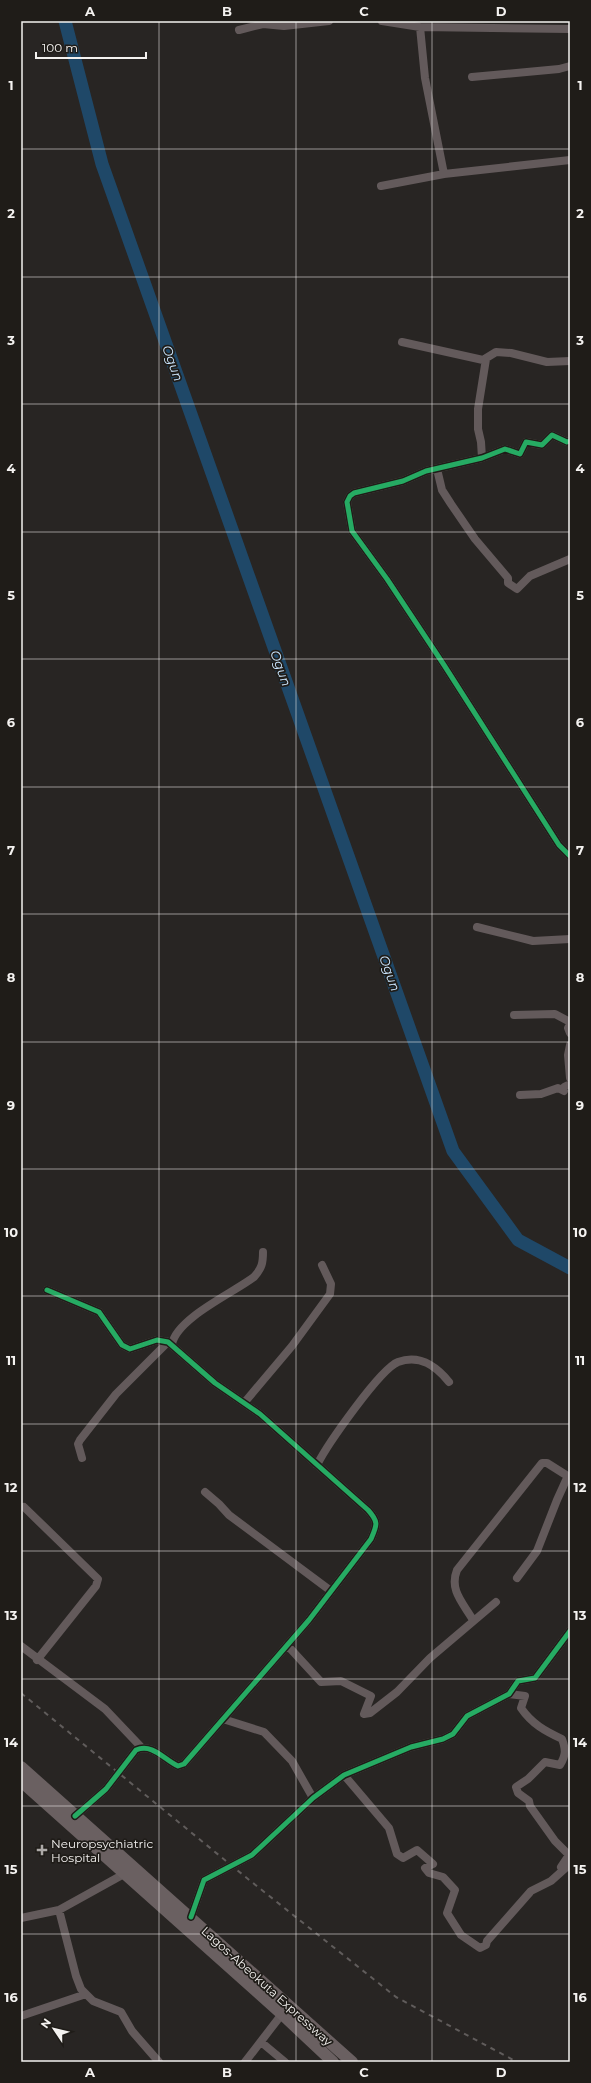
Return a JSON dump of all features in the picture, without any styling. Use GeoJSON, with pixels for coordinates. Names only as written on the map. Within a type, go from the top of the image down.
{"type":"FeatureCollection","features":[{"type":"Feature","properties":{"kind":"highway","name":"Lagos-Abeokuta Expressway"},"geometry":{"type":"LineString","coordinates":[[21,1767],[352,2062]]}},
{"type":"Feature","properties":{"kind":"highway","name":"Lagos-Abeokuta Expressway"},"geometry":{"type":"LineString","coordinates":[[21,1781],[282,2014],[333,2062]]}},
{"type":"Feature","properties":{"kind":"street"},"geometry":{"type":"LineString","coordinates":[[239,30],[263,24],[284,26],[329,21]]}},
{"type":"Feature","properties":{"kind":"street"},"geometry":{"type":"LineString","coordinates":[[382,21],[420,27],[479,24],[570,29]]}},
{"type":"Feature","properties":{"kind":"street"},"geometry":{"type":"LineString","coordinates":[[420,27],[425,78],[444,174]]}},
{"type":"Feature","properties":{"kind":"street"},"geometry":{"type":"LineString","coordinates":[[472,77],[559,69],[570,66]]}},
{"type":"Feature","properties":{"kind":"street"},"geometry":{"type":"LineString","coordinates":[[381,186],[444,174],[570,160]]}},
{"type":"Feature","properties":{"kind":"street"},"geometry":{"type":"LineString","coordinates":[[402,342],[483,360],[486,359],[478,409],[478,429],[482,458]]}},
{"type":"Feature","properties":{"kind":"street"},"geometry":{"type":"LineString","coordinates":[[483,360],[496,352],[511,353],[547,362],[570,362]]}},
{"type":"Feature","properties":{"kind":"street"},"geometry":{"type":"LineString","coordinates":[[570,441],[567,442],[552,435],[542,445],[526,442],[520,454],[506,449],[482,458],[437,469],[403,481],[354,493],[347,502],[352,531],[388,579],[559,845],[570,856]]}},
{"type":"Feature","properties":{"kind":"street"},"geometry":{"type":"LineString","coordinates":[[437,469],[442,490],[475,539],[508,578],[508,583],[517,589],[530,576],[570,559]]}},
{"type":"Feature","properties":{"kind":"street"},"geometry":{"type":"LineString","coordinates":[[477,927],[533,941],[570,939]]}},
{"type":"Feature","properties":{"kind":"street"},"geometry":{"type":"LineString","coordinates":[[514,1015],[555,1014],[570,1023],[568,1028],[570,1033]]}},
{"type":"Feature","properties":{"kind":"street"},"geometry":{"type":"LineString","coordinates":[[570,1045],[568,1055],[570,1078]]}},
{"type":"Feature","properties":{"kind":"street"},"geometry":{"type":"LineString","coordinates":[[520,1095],[541,1094],[558,1088],[564,1091],[564,1087],[570,1084]]}},
{"type":"Feature","properties":{"kind":"street"},"geometry":{"type":"LineString","coordinates":[[82,1458],[78,1444],[80,1440],[116,1394],[170,1343],[179,1331],[204,1308],[254,1277],[261,1269],[263,1252]]}},
{"type":"Feature","properties":{"kind":"street"},"geometry":{"type":"LineString","coordinates":[[244,1403],[292,1346],[330,1294],[331,1284],[322,1265]]}},
{"type":"Feature","properties":{"kind":"street"},"geometry":{"type":"LineString","coordinates":[[47,1290],[99,1312],[122,1345],[127,1348],[135,1348],[156,1340],[170,1343],[215,1383],[260,1414],[376,1518],[377,1527],[371,1539],[331,1591],[287,1645],[184,1764],[178,1766],[149,1748],[142,1748],[131,1755],[97,1799],[76,1816]]}},
{"type":"Feature","properties":{"kind":"street"},"geometry":{"type":"LineString","coordinates":[[317,1465],[324,1450],[361,1401],[385,1372],[397,1362],[420,1360],[431,1363],[449,1382]]}},
{"type":"Feature","properties":{"kind":"street"},"geometry":{"type":"LineString","coordinates":[[473,1620],[454,1587],[453,1580],[457,1570],[542,1463],[547,1463],[566,1475],[567,1478],[537,1551],[517,1578]]}},
{"type":"Feature","properties":{"kind":"street"},"geometry":{"type":"LineString","coordinates":[[205,1492],[220,1504],[229,1515],[331,1591]]}},
{"type":"Feature","properties":{"kind":"street"},"geometry":{"type":"LineString","coordinates":[[24,1507],[98,1579],[96,1586],[37,1660]]}},
{"type":"Feature","properties":{"kind":"street"},"geometry":{"type":"LineString","coordinates":[[287,1645],[321,1682],[341,1681],[371,1696],[364,1714],[370,1713],[397,1692],[430,1658],[496,1602]]}},
{"type":"Feature","properties":{"kind":"street"},"geometry":{"type":"LineString","coordinates":[[191,1917],[204,1880],[252,1855],[312,1798],[344,1775],[411,1746],[443,1739],[453,1734],[467,1716],[509,1694],[518,1680],[535,1678],[569,1633]]}},
{"type":"Feature","properties":{"kind":"street"},"geometry":{"type":"LineString","coordinates":[[21,1646],[37,1660],[105,1709],[142,1748]]}},
{"type":"Feature","properties":{"kind":"street"},"geometry":{"type":"LineString","coordinates":[[509,1694],[525,1696],[521,1708],[526,1715],[539,1728],[562,1739],[565,1748],[566,1756],[560,1764],[545,1762],[528,1779],[516,1787],[518,1793],[530,1801],[530,1806],[555,1841],[569,1855],[551,1881]]}},
{"type":"Feature","properties":{"kind":"street"},"geometry":{"type":"LineString","coordinates":[[223,1719],[264,1732],[292,1761],[312,1798]]}},
{"type":"Feature","properties":{"kind":"street"},"geometry":{"type":"LineString","coordinates":[[344,1775],[388,1828],[397,1854],[403,1858],[417,1850],[434,1864],[425,1868],[429,1873],[443,1877],[455,1890],[447,1913],[461,1935],[480,1948],[486,1945],[487,1941],[531,1891],[551,1881],[570,1864]]}},
{"type":"Feature","properties":{"kind":"street"},"geometry":{"type":"LineString","coordinates":[[21,1918],[59,1910],[124,1874]]}},
{"type":"Feature","properties":{"kind":"street"},"geometry":{"type":"LineString","coordinates":[[59,1910],[76,1976],[81,1989],[93,2001],[121,2012],[132,2031],[159,2062]]}},
{"type":"Feature","properties":{"kind":"street"},"geometry":{"type":"LineString","coordinates":[[21,2016],[86,1994]]}},
{"type":"Feature","properties":{"kind":"street"},"geometry":{"type":"LineString","coordinates":[[245,2062],[282,2014]]}},
{"type":"Feature","properties":{"kind":"street"},"geometry":{"type":"LineString","coordinates":[[261,2042],[285,2062]]}},
{"type":"Feature","properties":{"kind":"waterway","name":"Ogun"},"geometry":{"type":"LineString","coordinates":[[65,21],[102,164],[453,1151],[518,1240],[570,1268]]}},
{"type":"Feature","properties":{"kind":"railway"},"geometry":{"type":"LineString","coordinates":[[21,1693],[248,1879],[396,1997],[517,2062]]}},
{"type":"Feature","properties":{"kind":"cycle path"},"geometry":{"type":"LineString","coordinates":[[570,441],[567,442],[552,435],[542,445],[526,442],[520,454],[505,449],[482,458],[426,471],[403,481],[354,493],[350,496],[347,502],[352,531],[387,579],[444,665],[559,845],[570,856]]}},
{"type":"Feature","properties":{"kind":"cycle path"},"geometry":{"type":"LineString","coordinates":[[47,1290],[99,1312],[122,1345],[130,1349],[157,1340],[168,1342],[215,1383],[260,1414],[368,1510],[374,1518],[376,1524],[371,1539],[309,1620],[184,1764],[178,1766],[153,1750],[142,1748],[136,1750],[106,1789],[75,1816]]}},
{"type":"Feature","properties":{"kind":"cycle path"},"geometry":{"type":"LineString","coordinates":[[191,1917],[204,1880],[252,1855],[313,1798],[344,1775],[411,1747],[443,1739],[453,1734],[467,1716],[509,1694],[518,1681],[535,1678],[570,1631]]}},
{"type":"Feature","properties":{"kind":"place","name":"Neuropsychiatric Hospital"},"geometry":{"type":"Point","coordinates":[42,1850]}}]}
